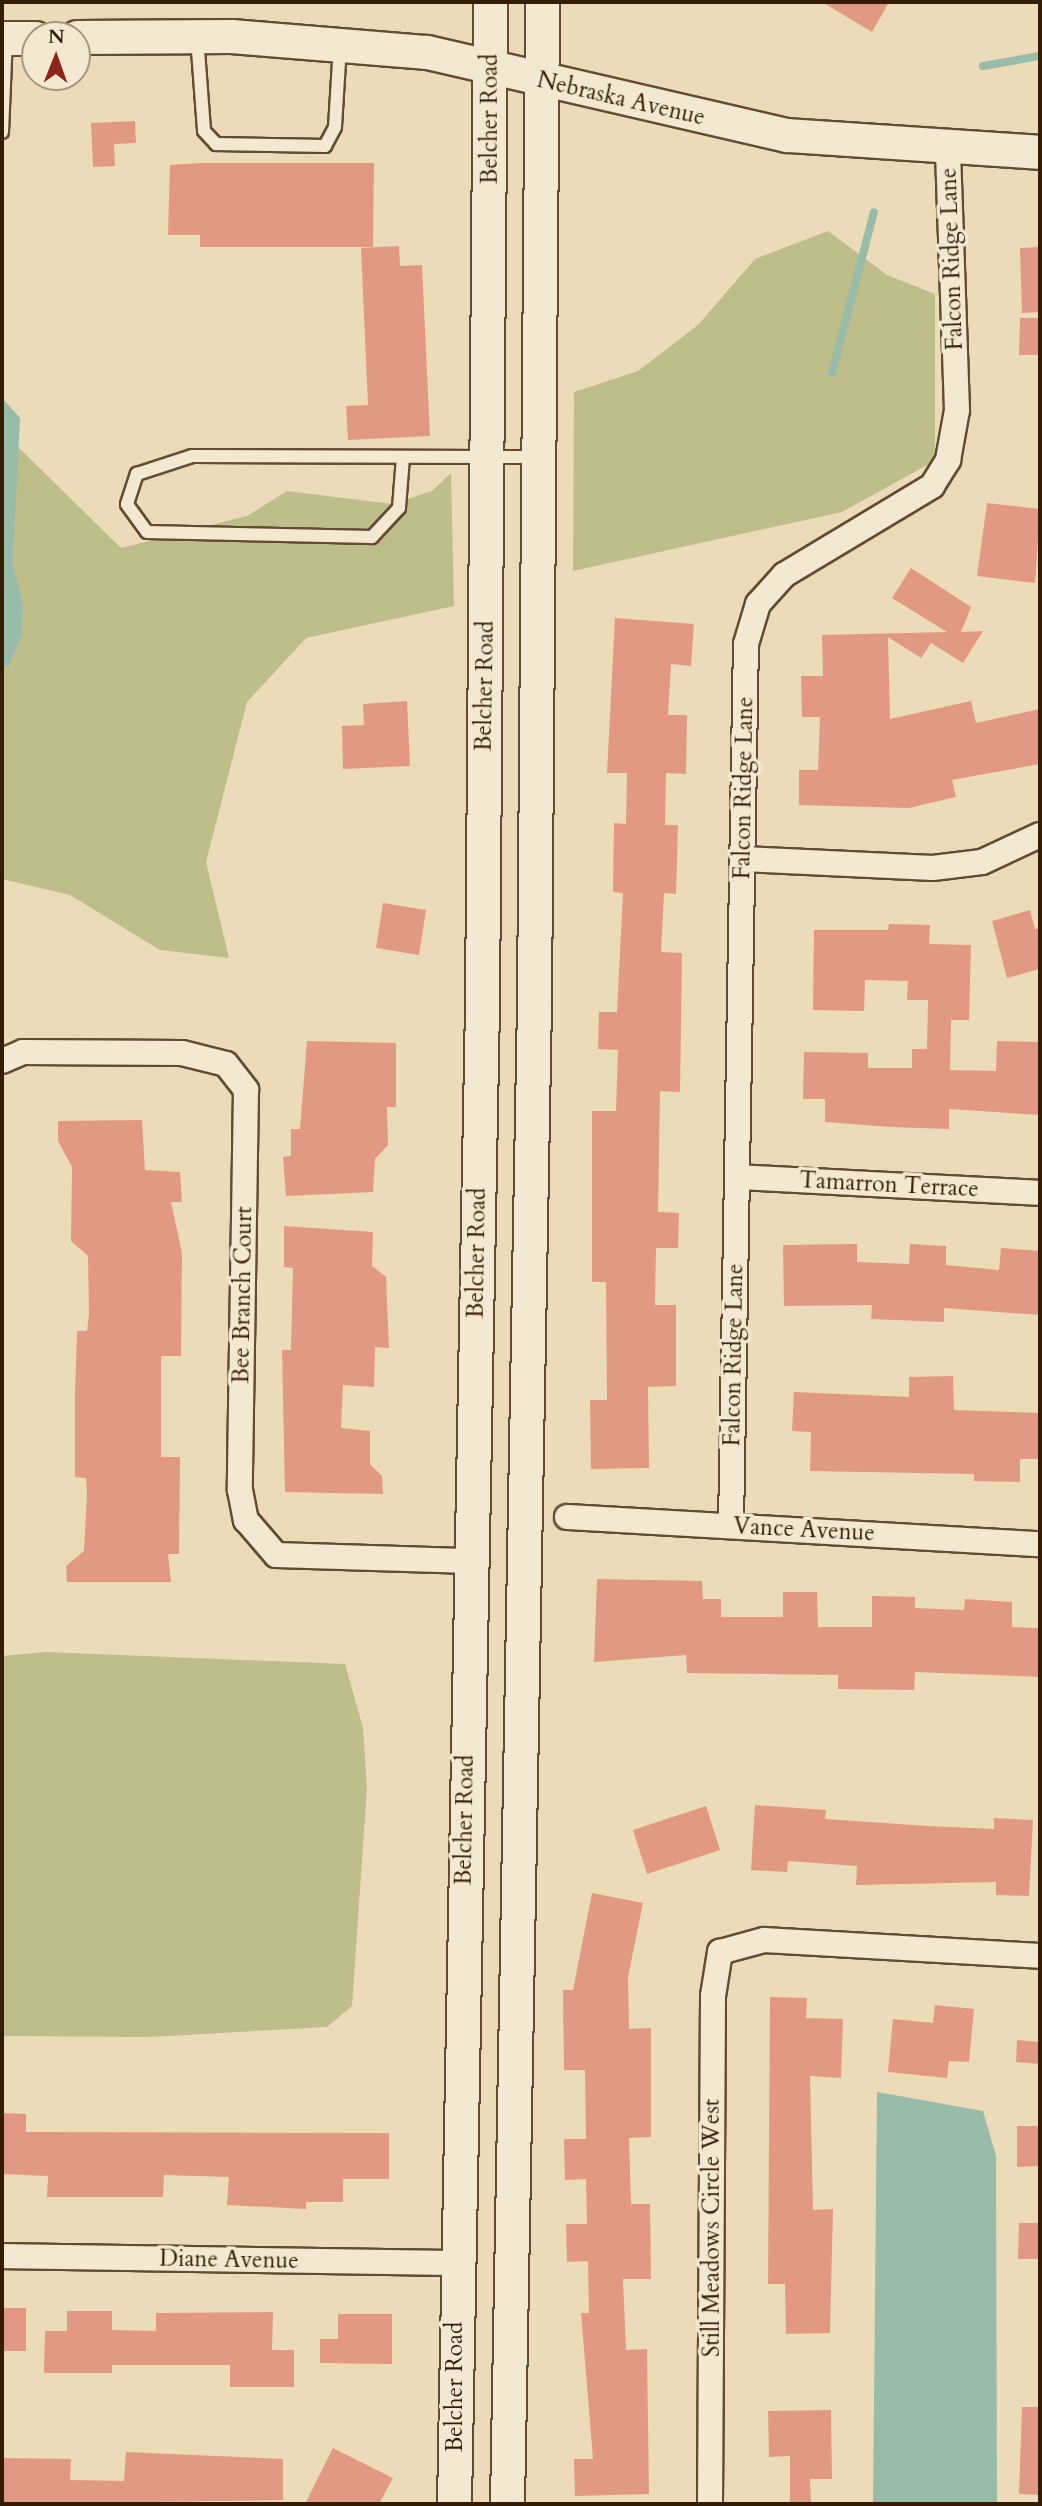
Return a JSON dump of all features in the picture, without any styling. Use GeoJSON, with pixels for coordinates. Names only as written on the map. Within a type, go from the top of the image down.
{"type":"FeatureCollection","features":[{"type":"Feature","properties":{"kind":"main road","name":"Belcher Road"},"geometry":{"type":"LineString","coordinates":[[454,2504],[487,457],[490,2]]}},
{"type":"Feature","properties":{"kind":"main road"},"geometry":{"type":"LineString","coordinates":[[506,2504],[539,457],[542,2]]}},
{"type":"Feature","properties":{"kind":"main road","name":"Nebraska Avenue"},"geometry":{"type":"LineString","coordinates":[[91,37],[197,37],[427,52],[541,82],[787,135],[948,151],[1040,152]]}},
{"type":"Feature","properties":{"kind":"street","name":"Falcon Ridge Lane"},"geometry":{"type":"LineString","coordinates":[[731,1526],[746,644],[758,604],[784,575],[932,486],[948,460],[957,410],[948,151]]}},
{"type":"Feature","properties":{"kind":"street"},"geometry":{"type":"LineString","coordinates":[[743,859],[933,868],[982,862],[1040,835]]}},
{"type":"Feature","properties":{"kind":"street","name":"Bee Branch Court"},"geometry":{"type":"LineString","coordinates":[[2,1061],[23,1052],[182,1053],[226,1064],[246,1090],[240,1490],[246,1520],[276,1555],[471,1561]]}},
{"type":"Feature","properties":{"kind":"street","name":"Tamarron Terrace"},"geometry":{"type":"LineString","coordinates":[[738,1177],[1040,1193]]}},
{"type":"Feature","properties":{"kind":"street","name":"Vance Avenue"},"geometry":{"type":"LineString","coordinates":[[567,1517],[1040,1544]]}},
{"type":"Feature","properties":{"kind":"street","name":"Still Meadows Circle West"},"geometry":{"type":"LineString","coordinates":[[710,2504],[713,1996],[720,1952],[764,1940],[1040,1956]]}},
{"type":"Feature","properties":{"kind":"street","name":"Diane Avenue"},"geometry":{"type":"LineString","coordinates":[[2,2256],[456,2263]]}},
{"type":"Feature","properties":{"kind":"lane"},"geometry":{"type":"LineString","coordinates":[[197,37],[204,131],[216,144],[325,146],[335,128],[340,45]]}},
{"type":"Feature","properties":{"kind":"lane"},"geometry":{"type":"LineString","coordinates":[[2,132],[14,38]]}},
{"type":"Feature","properties":{"kind":"lane"},"geometry":{"type":"LineString","coordinates":[[403,457],[399,508],[372,537],[147,532],[127,504],[137,474],[192,456],[539,457]]}},
{"type":"Feature","properties":{"kind":"green space"},"geometry":{"type":"Polygon","coordinates":[[[828,231],[887,275],[935,294],[935,453],[929,464],[842,512],[573,571],[574,392],[638,371],[698,325],[755,259],[828,231]]]}},
{"type":"Feature","properties":{"kind":"green space"},"geometry":{"type":"Polygon","coordinates":[[[16,445],[121,548],[247,516],[287,491],[392,504],[432,491],[451,473],[454,606],[306,638],[247,702],[206,862],[229,958],[160,950],[70,895],[2,879],[2,668],[9,666],[22,636],[13,564],[16,445]]]}},
{"type":"Feature","properties":{"kind":"green space"},"geometry":{"type":"Polygon","coordinates":[[[46,1652],[345,1664],[363,1728],[367,1788],[352,2006],[327,2027],[150,2037],[2,2036],[2,1656],[46,1652]]]}},
{"type":"Feature","properties":{"kind":"shaded area"},"geometry":{"type":"Polygon","coordinates":[[[2,398],[20,418],[13,564],[23,606],[22,636],[9,666],[2,668],[2,398]]]}},
{"type":"Feature","properties":{"kind":"shaded area"},"geometry":{"type":"Polygon","coordinates":[[[877,2092],[983,2111],[996,2156],[997,2504],[873,2504],[877,2092]]]}},
{"type":"Feature","properties":{"kind":"building"},"geometry":{"type":"Polygon","coordinates":[[[822,2],[889,2],[872,32],[822,2]]]}},
{"type":"Feature","properties":{"kind":"building"},"geometry":{"type":"Polygon","coordinates":[[[135,121],[136,143],[114,144],[115,166],[93,167],[91,123],[135,121]]]}},
{"type":"Feature","properties":{"kind":"building"},"geometry":{"type":"Polygon","coordinates":[[[374,163],[373,247],[200,247],[200,235],[168,235],[170,165],[374,163]]]}},
{"type":"Feature","properties":{"kind":"building"},"geometry":{"type":"Polygon","coordinates":[[[399,246],[400,266],[422,265],[430,436],[348,440],[346,406],[368,405],[361,248],[399,246]]]}},
{"type":"Feature","properties":{"kind":"building"},"geometry":{"type":"Polygon","coordinates":[[[1040,247],[1040,312],[1022,313],[1020,248],[1040,247]]]}},
{"type":"Feature","properties":{"kind":"building"},"geometry":{"type":"Polygon","coordinates":[[[1020,318],[1040,318],[1040,355],[1019,355],[1020,318]]]}},
{"type":"Feature","properties":{"kind":"building"},"geometry":{"type":"Polygon","coordinates":[[[987,503],[1040,509],[1035,583],[977,576],[987,503]]]}},
{"type":"Feature","properties":{"kind":"building"},"geometry":{"type":"Polygon","coordinates":[[[911,568],[971,607],[961,632],[983,631],[963,663],[931,643],[921,658],[888,637],[890,719],[971,701],[976,723],[1040,709],[1040,764],[952,780],[956,797],[909,808],[799,805],[799,770],[818,770],[820,717],[802,717],[801,676],[823,676],[822,635],[947,632],[892,598],[911,568]]]}},
{"type":"Feature","properties":{"kind":"building"},"geometry":{"type":"Polygon","coordinates":[[[615,618],[694,624],[691,666],[671,664],[668,715],[687,715],[686,774],[666,773],[665,825],[678,825],[676,894],[664,893],[661,952],[682,953],[680,1092],[660,1091],[658,1212],[679,1213],[678,1248],[656,1248],[655,1305],[676,1305],[676,1386],[648,1387],[649,1468],[591,1469],[590,1400],[607,1400],[606,1282],[592,1282],[592,1111],[616,1111],[618,1050],[598,1049],[599,1012],[617,1012],[623,893],[613,892],[614,823],[626,824],[627,773],[607,773],[615,618]]]}},
{"type":"Feature","properties":{"kind":"building"},"geometry":{"type":"Polygon","coordinates":[[[407,701],[410,766],[343,769],[342,726],[364,725],[363,704],[407,701]]]}},
{"type":"Feature","properties":{"kind":"building"},"geometry":{"type":"Polygon","coordinates":[[[383,903],[426,910],[419,955],[376,948],[383,903]]]}},
{"type":"Feature","properties":{"kind":"building"},"geometry":{"type":"Polygon","coordinates":[[[1030,910],[1035,929],[1040,928],[1040,969],[1007,978],[992,921],[1030,910]]]}},
{"type":"Feature","properties":{"kind":"building"},"geometry":{"type":"Polygon","coordinates":[[[889,924],[930,925],[929,944],[971,945],[969,1020],[951,1020],[950,1070],[996,1071],[997,1041],[1040,1042],[1040,1115],[949,1109],[949,1129],[891,1127],[825,1122],[825,1099],[803,1099],[804,1052],[868,1053],[868,1068],[912,1068],[912,1049],[927,1049],[928,1000],[907,1000],[908,981],[865,980],[864,1011],[813,1010],[814,930],[888,930],[889,924]]]}},
{"type":"Feature","properties":{"kind":"building"},"geometry":{"type":"Polygon","coordinates":[[[307,1041],[396,1043],[396,1107],[387,1107],[388,1145],[375,1159],[373,1192],[286,1196],[283,1157],[291,1156],[291,1129],[300,1129],[307,1041]]]}},
{"type":"Feature","properties":{"kind":"building"},"geometry":{"type":"Polygon","coordinates":[[[142,1120],[145,1170],[180,1172],[182,1202],[171,1202],[182,1253],[181,1356],[161,1356],[161,1457],[180,1457],[179,1554],[168,1554],[171,1582],[67,1582],[66,1566],[84,1551],[87,1493],[86,1478],[75,1477],[75,1396],[77,1331],[87,1331],[89,1314],[88,1256],[71,1241],[72,1167],[58,1141],[58,1121],[142,1120]]]}},
{"type":"Feature","properties":{"kind":"building"},"geometry":{"type":"Polygon","coordinates":[[[284,1226],[373,1232],[372,1266],[386,1277],[389,1348],[375,1347],[374,1387],[343,1385],[341,1428],[370,1431],[370,1464],[382,1476],[383,1494],[285,1492],[282,1350],[291,1350],[293,1268],[284,1267],[284,1226]]]}},
{"type":"Feature","properties":{"kind":"building"},"geometry":{"type":"Polygon","coordinates":[[[857,1244],[857,1262],[909,1264],[910,1244],[946,1246],[946,1265],[999,1270],[1001,1248],[1040,1251],[1040,1315],[944,1308],[944,1322],[871,1319],[872,1305],[784,1306],[783,1245],[857,1244]]]}},
{"type":"Feature","properties":{"kind":"building"},"geometry":{"type":"Polygon","coordinates":[[[953,1376],[954,1410],[1040,1413],[1040,1459],[1020,1459],[1020,1482],[974,1481],[974,1474],[810,1471],[811,1432],[792,1431],[794,1392],[909,1397],[909,1377],[953,1376]]]}},
{"type":"Feature","properties":{"kind":"building"},"geometry":{"type":"Polygon","coordinates":[[[597,1579],[702,1581],[703,1599],[721,1599],[721,1617],[783,1617],[783,1592],[817,1592],[818,1627],[872,1627],[872,1596],[915,1597],[915,1608],[964,1610],[965,1599],[1012,1602],[1012,1627],[1040,1628],[1040,1677],[915,1672],[914,1690],[838,1689],[838,1675],[687,1673],[686,1655],[594,1662],[597,1579]]]}},
{"type":"Feature","properties":{"kind":"building"},"geometry":{"type":"Polygon","coordinates":[[[755,1805],[826,1810],[825,1819],[928,1826],[994,1829],[994,1818],[1033,1820],[1029,1896],[996,1895],[996,1882],[856,1885],[857,1866],[788,1861],[787,1872],[751,1870],[755,1805]]]}},
{"type":"Feature","properties":{"kind":"building"},"geometry":{"type":"Polygon","coordinates":[[[706,1806],[720,1850],[647,1874],[633,1830],[706,1806]]]}},
{"type":"Feature","properties":{"kind":"building"},"geometry":{"type":"Polygon","coordinates":[[[592,1893],[643,1903],[628,1977],[629,2029],[651,2028],[651,2137],[629,2138],[631,2204],[650,2204],[651,2279],[623,2279],[626,2350],[647,2349],[649,2494],[575,2496],[574,2459],[593,2459],[581,2313],[589,2313],[588,2261],[567,2262],[566,2224],[587,2224],[586,2179],[565,2180],[564,2139],[586,2139],[585,2070],[564,2070],[563,1990],[573,1990],[592,1893]]]}},
{"type":"Feature","properties":{"kind":"building"},"geometry":{"type":"Polygon","coordinates":[[[770,1997],[807,1998],[806,2018],[843,2019],[841,2078],[810,2076],[813,2210],[833,2209],[830,2333],[786,2334],[785,2284],[768,2284],[770,1997]]]}},
{"type":"Feature","properties":{"kind":"building"},"geometry":{"type":"Polygon","coordinates":[[[935,2005],[974,2009],[969,2062],[949,2061],[947,2078],[888,2072],[893,2019],[933,2023],[935,2005]]]}},
{"type":"Feature","properties":{"kind":"building"},"geometry":{"type":"Polygon","coordinates":[[[1017,2040],[1040,2042],[1040,2064],[1016,2062],[1017,2040]]]}},
{"type":"Feature","properties":{"kind":"building"},"geometry":{"type":"Polygon","coordinates":[[[2,2113],[26,2114],[26,2132],[389,2133],[389,2179],[343,2179],[343,2202],[306,2202],[306,2209],[227,2205],[229,2177],[164,2175],[163,2197],[47,2197],[48,2176],[2,2174],[2,2113]]]}},
{"type":"Feature","properties":{"kind":"building"},"geometry":{"type":"Polygon","coordinates":[[[1017,2126],[1040,2126],[1040,2166],[1017,2167],[1017,2126]]]}},
{"type":"Feature","properties":{"kind":"building"},"geometry":{"type":"Polygon","coordinates":[[[1019,2223],[1040,2223],[1040,2259],[1018,2259],[1019,2223]]]}},
{"type":"Feature","properties":{"kind":"building"},"geometry":{"type":"Polygon","coordinates":[[[2,2308],[26,2308],[26,2351],[2,2351],[2,2308]]]}},
{"type":"Feature","properties":{"kind":"building"},"geometry":{"type":"Polygon","coordinates":[[[67,2311],[112,2311],[112,2330],[156,2331],[156,2313],[273,2312],[272,2350],[294,2350],[294,2387],[230,2387],[230,2365],[112,2365],[112,2373],[44,2373],[45,2331],[67,2331],[67,2311]]]}},
{"type":"Feature","properties":{"kind":"building"},"geometry":{"type":"Polygon","coordinates":[[[338,2314],[392,2314],[392,2364],[320,2363],[320,2339],[338,2339],[338,2314]]]}},
{"type":"Feature","properties":{"kind":"building"},"geometry":{"type":"Polygon","coordinates":[[[1022,2407],[1040,2407],[1040,2495],[1019,2494],[1022,2407]]]}},
{"type":"Feature","properties":{"kind":"building"},"geometry":{"type":"Polygon","coordinates":[[[831,2410],[832,2479],[810,2479],[811,2504],[790,2504],[790,2456],[769,2457],[768,2411],[831,2410]]]}},
{"type":"Feature","properties":{"kind":"building"},"geometry":{"type":"Polygon","coordinates":[[[333,2448],[393,2478],[379,2504],[305,2504],[333,2448]]]}},
{"type":"Feature","properties":{"kind":"building"},"geometry":{"type":"Polygon","coordinates":[[[126,2452],[283,2459],[283,2500],[2,2504],[2,2458],[71,2459],[70,2480],[124,2481],[126,2452]]]}},
{"type":"Feature","properties":{"kind":"waterway"},"geometry":{"type":"LineString","coordinates":[[983,66],[1040,56]]}},
{"type":"Feature","properties":{"kind":"waterway"},"geometry":{"type":"LineString","coordinates":[[832,373],[874,212]]}}]}
